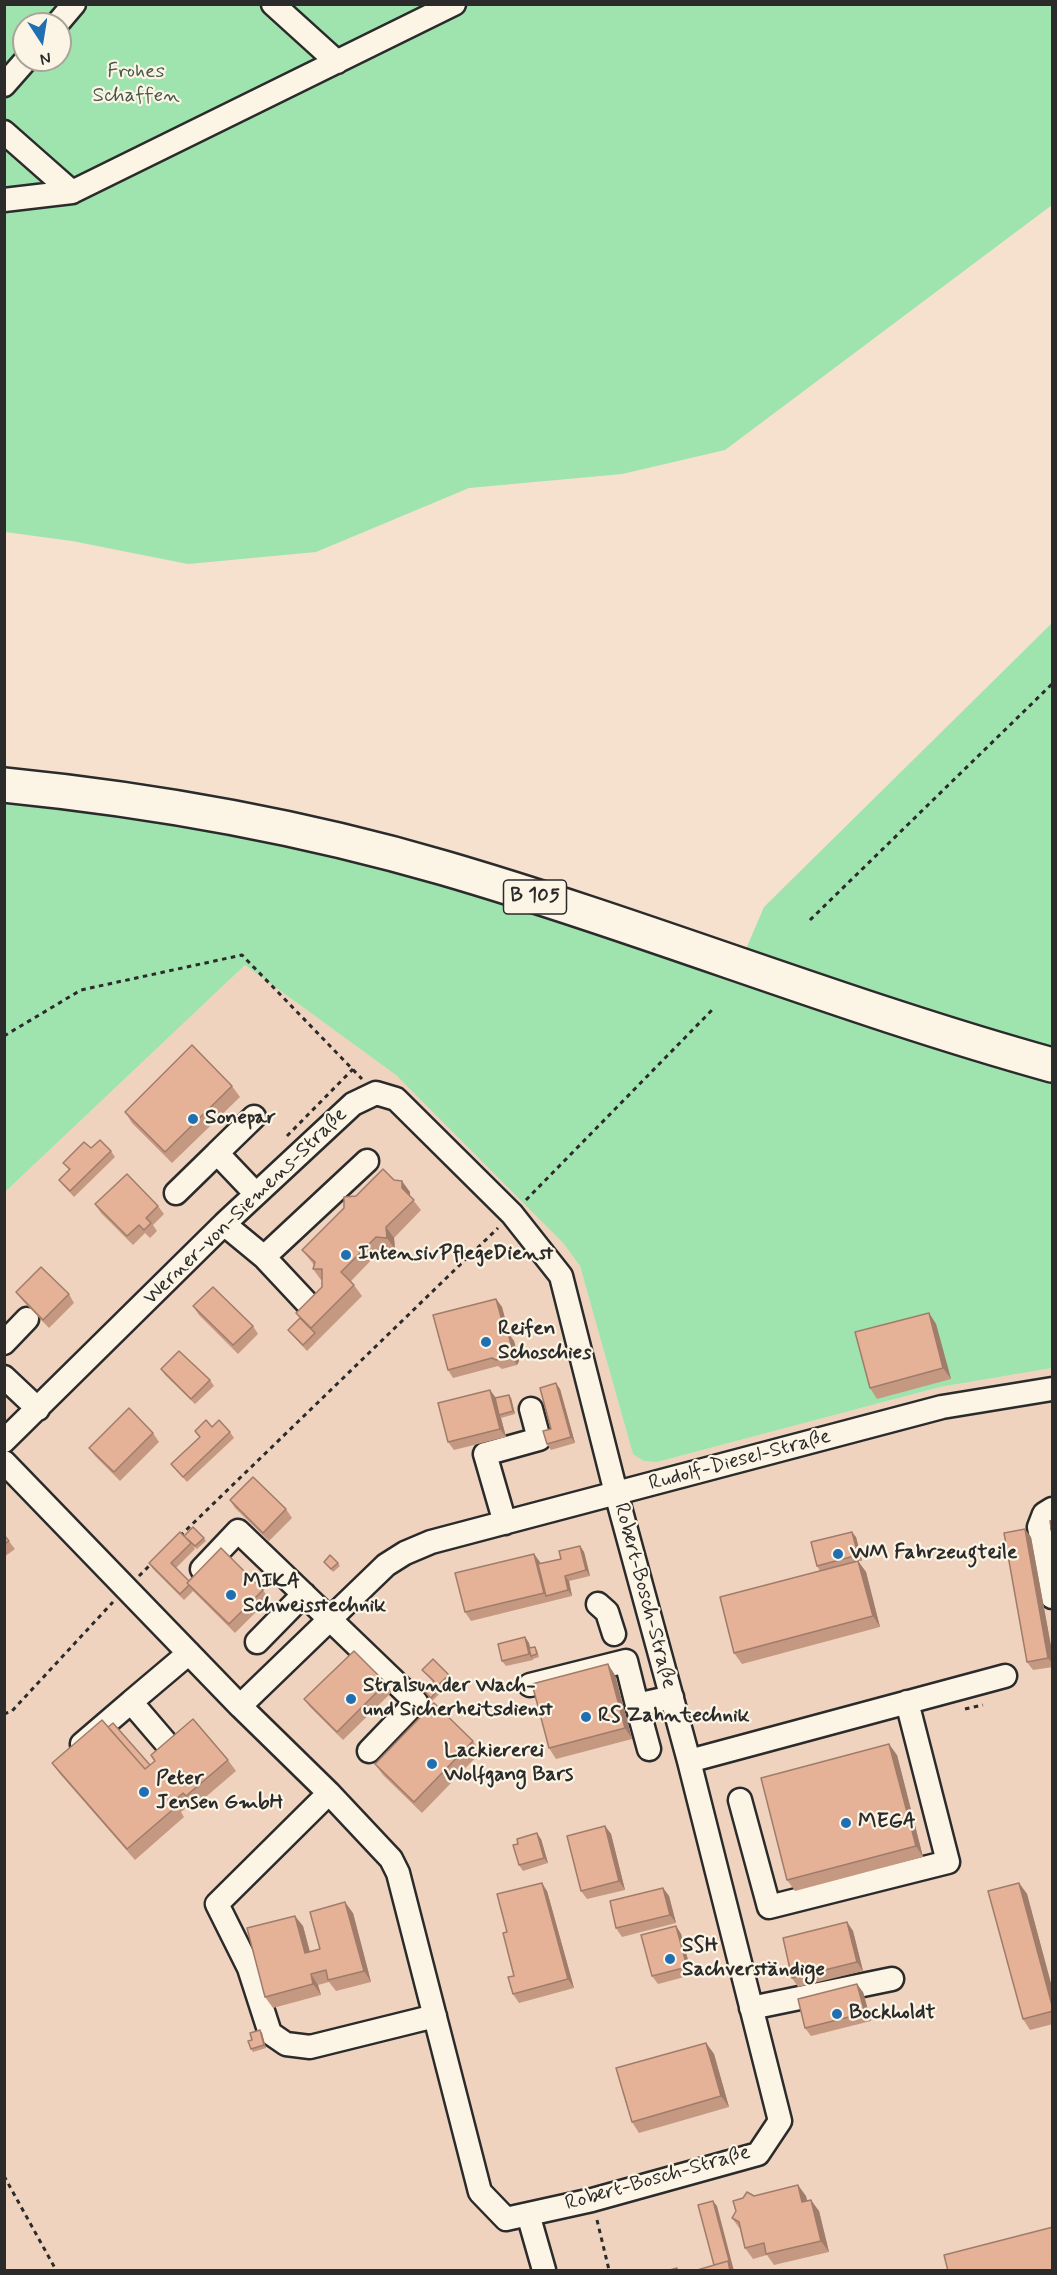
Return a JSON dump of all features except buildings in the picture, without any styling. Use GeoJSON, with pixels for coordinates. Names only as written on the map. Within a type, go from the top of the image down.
{"type":"FeatureCollection","features":[{"type":"Feature","properties":{"kind":"highway","name":"B 105"},"geometry":{"type":"LineString","coordinates":[[4,785],[81,793],[181,808],[275,825],[356,844],[560,904],[906,1020],[1053,1065]]}},
{"type":"Feature","properties":{"kind":"street"},"geometry":{"type":"LineString","coordinates":[[273,4],[337,62]]}},
{"type":"Feature","properties":{"kind":"street"},"geometry":{"type":"LineString","coordinates":[[4,200],[72,192],[454,4]]}},
{"type":"Feature","properties":{"kind":"street"},"geometry":{"type":"LineString","coordinates":[[4,85],[15,72]]}},
{"type":"Feature","properties":{"kind":"street"},"geometry":{"type":"LineString","coordinates":[[4,132],[72,192]]}},
{"type":"Feature","properties":{"kind":"street"},"geometry":{"type":"LineString","coordinates":[[376,1093],[396,1099],[512,1215],[561,1276],[616,1493]]}},
{"type":"Feature","properties":{"kind":"street","name":"Werner-von-Siemens-Straße"},"geometry":{"type":"LineString","coordinates":[[4,1441],[256,1194],[353,1104],[376,1093]]}},
{"type":"Feature","properties":{"kind":"street"},"geometry":{"type":"LineString","coordinates":[[176,1192],[254,1117]]}},
{"type":"Feature","properties":{"kind":"street"},"geometry":{"type":"LineString","coordinates":[[217,1153],[256,1194]]}},
{"type":"Feature","properties":{"kind":"street"},"geometry":{"type":"LineString","coordinates":[[264,1257],[367,1161]]}},
{"type":"Feature","properties":{"kind":"street"},"geometry":{"type":"LineString","coordinates":[[224,1224],[264,1257],[308,1304]]}},
{"type":"Feature","properties":{"kind":"street"},"geometry":{"type":"LineString","coordinates":[[4,1343],[27,1319]]}},
{"type":"Feature","properties":{"kind":"street"},"geometry":{"type":"LineString","coordinates":[[4,1377],[39,1409]]}},
{"type":"Feature","properties":{"kind":"street","name":"Rudolf-Diesel-Straße"},"geometry":{"type":"LineString","coordinates":[[240,1706],[386,1565],[405,1553],[431,1542],[942,1407],[1053,1389]]}},
{"type":"Feature","properties":{"kind":"street"},"geometry":{"type":"LineString","coordinates":[[505,1523],[485,1454],[540,1439],[531,1409]]}},
{"type":"Feature","properties":{"kind":"street"},"geometry":{"type":"LineString","coordinates":[[4,1462],[240,1706]]}},
{"type":"Feature","properties":{"kind":"street","name":"Robert-Bosch-Straße"},"geometry":{"type":"LineString","coordinates":[[240,1706],[329,1793],[391,1859],[398,1873],[480,2192],[506,2219],[592,2200],[758,2154],[780,2121],[689,1761],[616,1493]]}},
{"type":"Feature","properties":{"kind":"street"},"geometry":{"type":"LineString","coordinates":[[1053,1509],[1044,1514],[1039,1527],[1053,1597]]}},
{"type":"Feature","properties":{"kind":"street"},"geometry":{"type":"LineString","coordinates":[[202,1569],[238,1531],[416,1701],[369,1751]]}},
{"type":"Feature","properties":{"kind":"street"},"geometry":{"type":"LineString","coordinates":[[257,1642],[304,1594]]}},
{"type":"Feature","properties":{"kind":"street"},"geometry":{"type":"LineString","coordinates":[[598,1604],[608,1612],[614,1634]]}},
{"type":"Feature","properties":{"kind":"street"},"geometry":{"type":"LineString","coordinates":[[63,1761],[189,1653]]}},
{"type":"Feature","properties":{"kind":"street"},"geometry":{"type":"LineString","coordinates":[[530,1686],[626,1661],[648,1749]]}},
{"type":"Feature","properties":{"kind":"street"},"geometry":{"type":"LineString","coordinates":[[689,1761],[1005,1676]]}},
{"type":"Feature","properties":{"kind":"street"},"geometry":{"type":"LineString","coordinates":[[637,1706],[672,1697]]}},
{"type":"Feature","properties":{"kind":"street"},"geometry":{"type":"LineString","coordinates":[[131,1702],[166,1744]]}},
{"type":"Feature","properties":{"kind":"street"},"geometry":{"type":"LineString","coordinates":[[740,1800],[769,1907],[948,1862],[907,1702]]}},
{"type":"Feature","properties":{"kind":"street"},"geometry":{"type":"LineString","coordinates":[[329,1793],[217,1904],[249,1968],[270,2033],[286,2044],[310,2047],[435,2016]]}},
{"type":"Feature","properties":{"kind":"street"},"geometry":{"type":"LineString","coordinates":[[752,2008],[892,1979]]}},
{"type":"Feature","properties":{"kind":"street"},"geometry":{"type":"LineString","coordinates":[[528,2214],[544,2271]]}},
{"type":"Feature","properties":{"kind":"path"},"geometry":{"type":"LineString","coordinates":[[810,920],[1053,684]]}},
{"type":"Feature","properties":{"kind":"path"},"geometry":{"type":"LineString","coordinates":[[4,1036],[81,990],[242,956],[376,1093]]}},
{"type":"Feature","properties":{"kind":"path"},"geometry":{"type":"LineString","coordinates":[[177,1538],[512,1215],[714,1008]]}},
{"type":"Feature","properties":{"kind":"path"},"geometry":{"type":"LineString","coordinates":[[4,1714],[12,1711],[152,1563]]}},
{"type":"Feature","properties":{"kind":"path"},"geometry":{"type":"LineString","coordinates":[[4,2176],[56,2271]]}},
{"type":"Feature","properties":{"kind":"path"},"geometry":{"type":"LineString","coordinates":[[592,2200],[609,2271]]}},
{"type":"Feature","properties":{"kind":"shaded area"},"geometry":{"type":"Polygon","coordinates":[[[245,965],[396,1075],[564,1244],[580,1266],[633,1453],[657,1462],[940,1387],[1052,1368],[1052,2270],[5,2270],[5,1192],[245,965]]]}},
{"type":"Feature","properties":{"kind":"green space","name":"Frohes Schaffen"},"geometry":{"type":"Polygon","coordinates":[[[4,5],[1052,5],[1052,205],[725,450],[622,474],[469,488],[316,552],[188,564],[72,541],[5,532],[4,5]]]}},
{"type":"Feature","properties":{"kind":"green space"},"geometry":{"type":"Polygon","coordinates":[[[1052,623],[1052,1055],[743,956],[764,907],[1052,623]]]}},
{"type":"Feature","properties":{"kind":"green space"},"geometry":{"type":"Polygon","coordinates":[[[5,797],[141,812],[405,869],[1052,1076],[1052,1368],[940,1387],[657,1462],[644,1461],[633,1454],[580,1266],[564,1244],[396,1075],[245,965],[5,1192],[5,797]]]}},
{"type":"Feature","properties":{"kind":"place","name":"Sonepar"},"geometry":{"type":"Point","coordinates":[193,1119]}},
{"type":"Feature","properties":{"kind":"place","name":"IntensivPflegeDienst"},"geometry":{"type":"Point","coordinates":[346,1255]}},
{"type":"Feature","properties":{"kind":"place","name":"Reifen Schoschies"},"geometry":{"type":"Point","coordinates":[486,1342]}},
{"type":"Feature","properties":{"kind":"place","name":"WM Fahrzeugteile"},"geometry":{"type":"Point","coordinates":[838,1554]}},
{"type":"Feature","properties":{"kind":"place","name":"MIKA Schweisstechnik"},"geometry":{"type":"Point","coordinates":[231,1595]}},
{"type":"Feature","properties":{"kind":"place","name":"Stralsunder Wach- und Sicherheitsdienst"},"geometry":{"type":"Point","coordinates":[351,1699]}},
{"type":"Feature","properties":{"kind":"place","name":"RS Zahntechnik"},"geometry":{"type":"Point","coordinates":[586,1717]}},
{"type":"Feature","properties":{"kind":"place","name":"Lackiererei Wolfgang Bars"},"geometry":{"type":"Point","coordinates":[432,1764]}},
{"type":"Feature","properties":{"kind":"place","name":"Peter Jensen GmbH"},"geometry":{"type":"Point","coordinates":[144,1792]}},
{"type":"Feature","properties":{"kind":"place","name":"MEGA"},"geometry":{"type":"Point","coordinates":[846,1823]}},
{"type":"Feature","properties":{"kind":"place","name":"SSH Sachverständige"},"geometry":{"type":"Point","coordinates":[670,1959]}},
{"type":"Feature","properties":{"kind":"place","name":"Bockholdt"},"geometry":{"type":"Point","coordinates":[837,2014]}}]}
